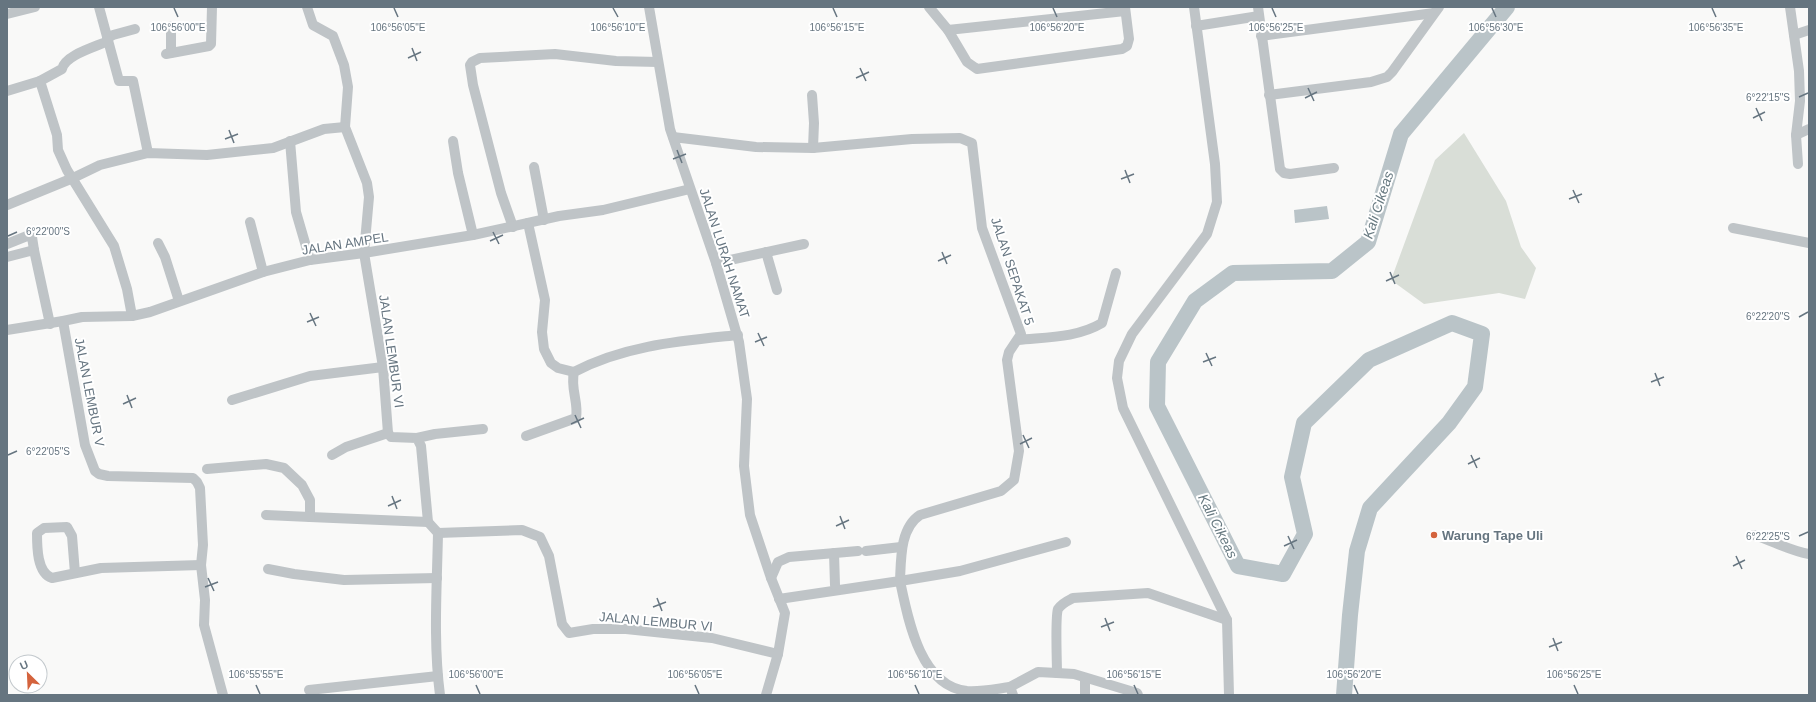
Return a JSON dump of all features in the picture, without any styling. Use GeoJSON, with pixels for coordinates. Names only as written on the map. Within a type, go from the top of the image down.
{"type":"FeatureCollection","features":[{"type":"Feature","properties":{"kind":"street"},"geometry":{"type":"LineString","coordinates":[[7,14],[35,7]]}},
{"type":"Feature","properties":{"kind":"street"},"geometry":{"type":"LineString","coordinates":[[99,7],[119,81],[133,81],[148,153]]}},
{"type":"Feature","properties":{"kind":"street"},"geometry":{"type":"LineString","coordinates":[[171,26],[169,54],[209,46],[211,44],[212,7]]}},
{"type":"Feature","properties":{"kind":"street"},"geometry":{"type":"LineString","coordinates":[[7,205],[73,178],[100,165],[148,153],[207,155],[273,148],[324,129],[345,127],[348,87],[344,65],[333,36],[312,25],[307,7]]}},
{"type":"Feature","properties":{"kind":"street","name":"JALAN LURAH NAMAT"},"geometry":{"type":"LineString","coordinates":[[649,7],[673,137],[716,263],[738,336],[746,399],[744,466],[750,515],[771,578],[785,613],[778,654],[766,695]]}},
{"type":"Feature","properties":{"kind":"street"},"geometry":{"type":"LineString","coordinates":[[929,7],[948,30],[967,62],[977,69],[1122,49],[1127,46],[1129,39],[1125,9],[948,30]]}},
{"type":"Feature","properties":{"kind":"street"},"geometry":{"type":"LineString","coordinates":[[1194,7],[1215,164],[1217,202],[1207,234],[1132,334],[1119,361],[1117,378],[1122,408],[1228,620],[1229,695]]}},
{"type":"Feature","properties":{"kind":"street"},"geometry":{"type":"LineString","coordinates":[[1790,7],[1799,71],[1800,101],[1796,135],[1798,164]]}},
{"type":"Feature","properties":{"kind":"street"},"geometry":{"type":"LineString","coordinates":[[1261,36],[1436,10]]}},
{"type":"Feature","properties":{"kind":"street"},"geometry":{"type":"LineString","coordinates":[[1269,95],[1371,82],[1387,77],[1436,10]]}},
{"type":"Feature","properties":{"kind":"street"},"geometry":{"type":"LineString","coordinates":[[1196,26],[1258,12],[1280,169],[1284,173],[1290,174],[1334,168]]}},
{"type":"Feature","properties":{"kind":"street"},"geometry":{"type":"LineString","coordinates":[[7,91],[40,81],[52,73],[62,69],[63,65],[75,55],[108,40],[113,35],[135,29]]}},
{"type":"Feature","properties":{"kind":"street"},"geometry":{"type":"LineString","coordinates":[[1794,35],[1809,30]]}},
{"type":"Feature","properties":{"kind":"street"},"geometry":{"type":"LineString","coordinates":[[513,227],[501,193],[473,85],[470,65],[472,62],[480,58],[540,54],[634,62],[658,62]]}},
{"type":"Feature","properties":{"kind":"street"},"geometry":{"type":"LineString","coordinates":[[40,81],[57,135],[58,150],[67,170],[114,246],[132,316]]}},
{"type":"Feature","properties":{"kind":"street"},"geometry":{"type":"LineString","coordinates":[[812,95],[814,123],[813,148]]}},
{"type":"Feature","properties":{"kind":"street","name":"JALAN LEMBUR VI"},"geometry":{"type":"LineString","coordinates":[[345,127],[367,183],[369,197],[364,253],[384,367],[388,433]]}},
{"type":"Feature","properties":{"kind":"street"},"geometry":{"type":"LineString","coordinates":[[1796,135],[1809,129]]}},
{"type":"Feature","properties":{"kind":"street","name":"JALAN SEPAKAT 5"},"geometry":{"type":"LineString","coordinates":[[673,137],[756,147],[813,148],[960,138],[972,143],[982,228],[1021,334],[1009,352],[1007,360],[1019,451],[1014,480],[1001,491],[920,514],[913,519],[902,547],[900,581],[910,622],[923,658],[936,677],[950,686],[966,691],[1011,691],[1038,672],[1074,674],[1137,693],[1138,695]]}},
{"type":"Feature","properties":{"kind":"street"},"geometry":{"type":"LineString","coordinates":[[290,141],[296,212],[310,260]]}},
{"type":"Feature","properties":{"kind":"street"},"geometry":{"type":"LineString","coordinates":[[453,141],[458,173],[474,235]]}},
{"type":"Feature","properties":{"kind":"street"},"geometry":{"type":"LineString","coordinates":[[534,167],[544,220]]}},
{"type":"Feature","properties":{"kind":"street","name":"JALAN AMPEL"},"geometry":{"type":"LineString","coordinates":[[7,330],[63,322],[82,317],[132,316],[150,312],[263,272],[310,260],[364,253],[474,235],[528,223],[603,210],[690,189]]}},
{"type":"Feature","properties":{"kind":"street"},"geometry":{"type":"LineString","coordinates":[[250,222],[263,272]]}},
{"type":"Feature","properties":{"kind":"street"},"geometry":{"type":"LineString","coordinates":[[528,223],[544,300],[542,332],[544,349],[551,362],[558,368],[574,372],[592,362],[639,348],[669,342],[738,336]]}},
{"type":"Feature","properties":{"kind":"street"},"geometry":{"type":"LineString","coordinates":[[1733,228],[1809,243]]}},
{"type":"Feature","properties":{"kind":"street"},"geometry":{"type":"LineString","coordinates":[[7,244],[27,236],[32,237],[50,324]]}},
{"type":"Feature","properties":{"kind":"street"},"geometry":{"type":"LineString","coordinates":[[158,243],[165,257],[179,301]]}},
{"type":"Feature","properties":{"kind":"street"},"geometry":{"type":"LineString","coordinates":[[716,263],[804,244]]}},
{"type":"Feature","properties":{"kind":"street"},"geometry":{"type":"LineString","coordinates":[[7,257],[34,250]]}},
{"type":"Feature","properties":{"kind":"street"},"geometry":{"type":"LineString","coordinates":[[766,252],[777,290]]}},
{"type":"Feature","properties":{"kind":"street"},"geometry":{"type":"LineString","coordinates":[[1018,340],[1074,334],[1090,330],[1102,323],[1116,272]]}},
{"type":"Feature","properties":{"kind":"street","name":"JALAN LEMBUR V"},"geometry":{"type":"LineString","coordinates":[[63,322],[85,445],[93,468],[99,474],[108,476],[193,478],[200,488],[203,545],[201,565]]}},
{"type":"Feature","properties":{"kind":"street"},"geometry":{"type":"LineString","coordinates":[[232,400],[310,376],[384,367]]}},
{"type":"Feature","properties":{"kind":"street"},"geometry":{"type":"LineString","coordinates":[[526,436],[576,418],[577,412],[572,380],[574,372]]}},
{"type":"Feature","properties":{"kind":"street"},"geometry":{"type":"LineString","coordinates":[[332,455],[350,445],[388,433],[391,437],[417,438],[434,434],[483,429]]}},
{"type":"Feature","properties":{"kind":"street"},"geometry":{"type":"LineString","coordinates":[[417,438],[421,446],[428,522],[438,533],[438,676],[440,695]]}},
{"type":"Feature","properties":{"kind":"street"},"geometry":{"type":"LineString","coordinates":[[207,469],[266,464],[284,468],[302,485],[310,500],[310,517]]}},
{"type":"Feature","properties":{"kind":"street"},"geometry":{"type":"LineString","coordinates":[[266,515],[428,522]]}},
{"type":"Feature","properties":{"kind":"street"},"geometry":{"type":"LineString","coordinates":[[75,573],[72,536],[67,527],[44,528],[37,533],[42,570],[47,576],[52,578],[101,568],[201,565],[205,600],[204,626],[223,695]]}},
{"type":"Feature","properties":{"kind":"street","name":"JALAN LEMBUR VI"},"geometry":{"type":"LineString","coordinates":[[438,533],[522,530],[540,537],[549,556],[562,624],[569,634],[593,629],[626,629],[712,638],[778,654]]}},
{"type":"Feature","properties":{"kind":"street"},"geometry":{"type":"LineString","coordinates":[[1754,535],[1776,542],[1794,551],[1809,554]]}},
{"type":"Feature","properties":{"kind":"street"},"geometry":{"type":"LineString","coordinates":[[779,599],[960,571],[1066,542]]}},
{"type":"Feature","properties":{"kind":"street"},"geometry":{"type":"LineString","coordinates":[[771,578],[778,562],[789,557],[902,547]]}},
{"type":"Feature","properties":{"kind":"street"},"geometry":{"type":"LineString","coordinates":[[834,552],[836,584]]}},
{"type":"Feature","properties":{"kind":"street"},"geometry":{"type":"LineString","coordinates":[[268,569],[294,574],[344,580],[437,578]]}},
{"type":"Feature","properties":{"kind":"street"},"geometry":{"type":"LineString","coordinates":[[1057,673],[1056,658],[1058,611],[1063,603],[1073,598],[1148,593],[1228,620]]}},
{"type":"Feature","properties":{"kind":"street"},"geometry":{"type":"LineString","coordinates":[[309,690],[438,676]]}},
{"type":"Feature","properties":{"kind":"street"},"geometry":{"type":"LineString","coordinates":[[1085,678],[1085,695]]}},
{"type":"Feature","properties":{"kind":"shaded area"},"geometry":{"type":"Polygon","coordinates":[[[1464,133],[1506,201],[1521,247],[1536,268],[1525,299],[1499,293],[1424,304],[1391,280],[1435,160],[1464,133]]]}},
{"type":"Feature","properties":{"kind":"shaded area"},"geometry":{"type":"Polygon","coordinates":[[[1327,206],[1329,219],[1295,223],[1294,210],[1327,206]]]}},
{"type":"Feature","properties":{"kind":"waterway","name":"Kali Cikeas"},"geometry":{"type":"LineString","coordinates":[[1344,695],[1350,615],[1357,551],[1370,508],[1449,423],[1475,387],[1482,334],[1452,323],[1369,360],[1304,423],[1292,477],[1305,534],[1283,574],[1238,566],[1157,406],[1158,362],[1195,301],[1233,273],[1332,271],[1368,242],[1401,134],[1507,7]]}},
{"type":"Feature","properties":{"kind":"place","name":"Warung Tape Uli"},"geometry":{"type":"Point","coordinates":[1434,535]}}]}
